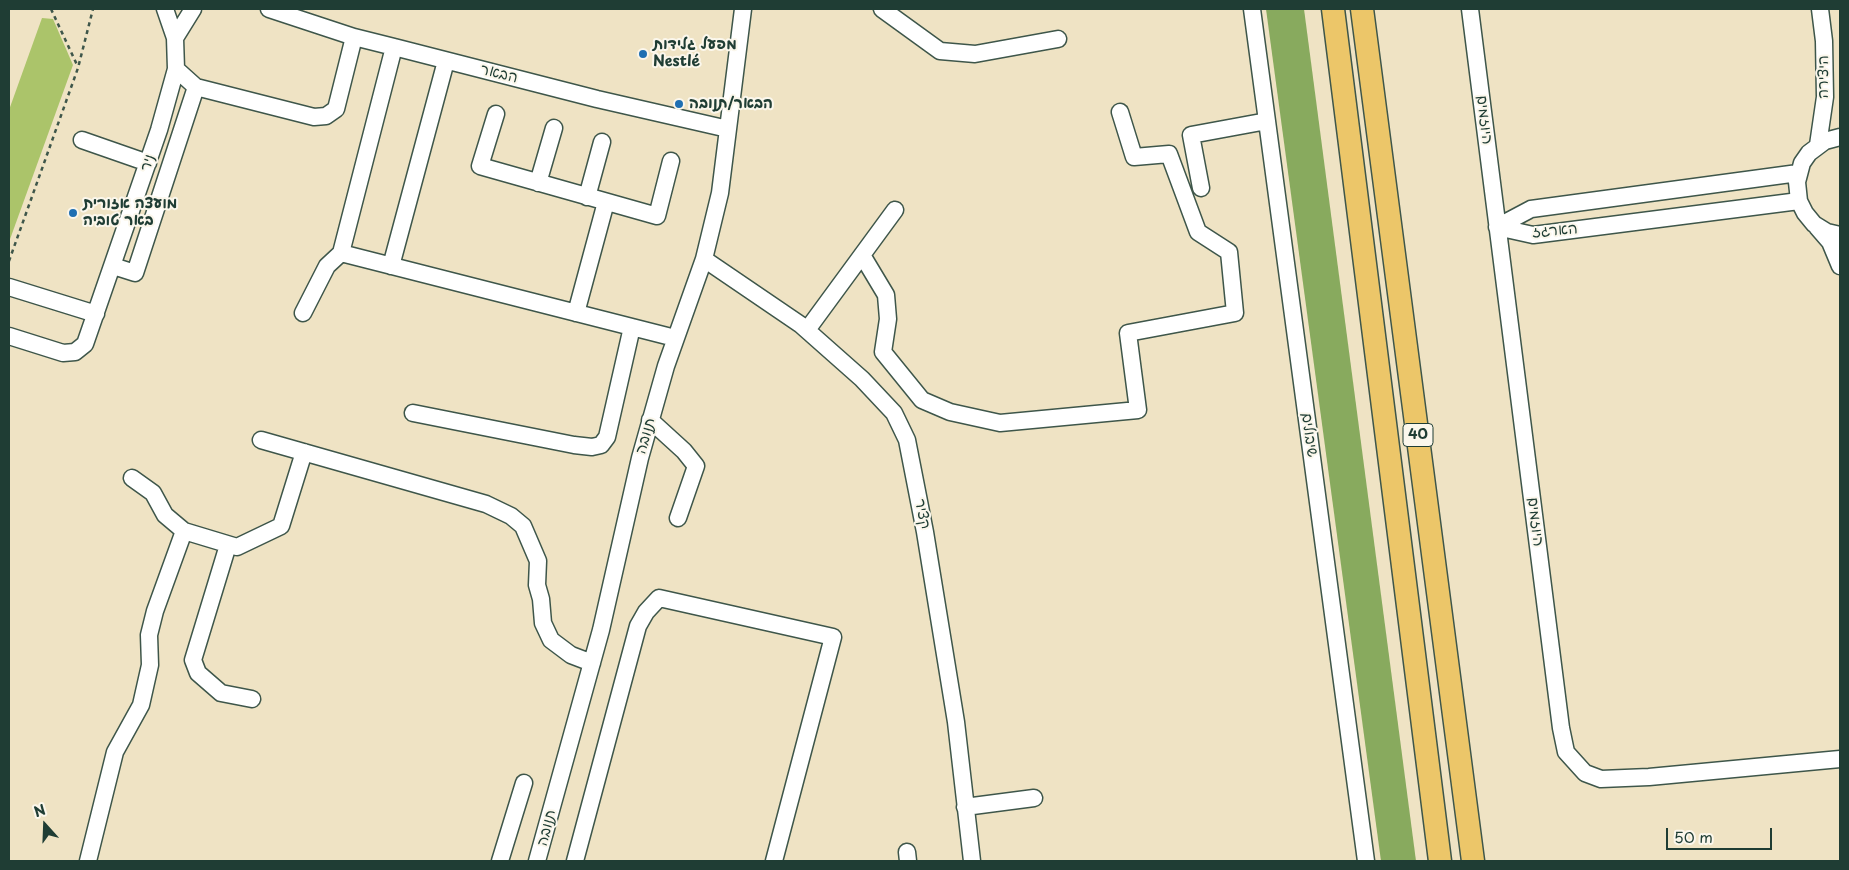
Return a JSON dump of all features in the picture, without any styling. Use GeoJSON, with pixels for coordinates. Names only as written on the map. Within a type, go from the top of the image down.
{"type":"FeatureCollection","features":[{"type":"Feature","properties":{"kind":"highway","name":"40"},"geometry":{"type":"LineString","coordinates":[[1333,9],[1440,861]]}},
{"type":"Feature","properties":{"kind":"highway","name":"40"},"geometry":{"type":"LineString","coordinates":[[1362,9],[1473,861]]}},
{"type":"Feature","properties":{"kind":"street","name":"ניר"},"geometry":{"type":"LineString","coordinates":[[9,336],[63,354],[75,352],[85,344],[148,163],[176,69],[175,38],[166,9]]}},
{"type":"Feature","properties":{"kind":"street"},"geometry":{"type":"LineString","coordinates":[[175,38],[193,9]]}},
{"type":"Feature","properties":{"kind":"street","name":"תנובה"},"geometry":{"type":"LineString","coordinates":[[537,861],[592,662],[650,420],[675,338],[704,259],[720,193],[743,9]]}},
{"type":"Feature","properties":{"kind":"street"},"geometry":{"type":"LineString","coordinates":[[882,9],[940,51],[975,54],[1058,39]]}},
{"type":"Feature","properties":{"kind":"street","name":"שיבולים"},"geometry":{"type":"LineString","coordinates":[[1252,9],[1366,861]]}},
{"type":"Feature","properties":{"kind":"street","name":"היוזמים"},"geometry":{"type":"LineString","coordinates":[[1470,9],[1561,728],[1566,752],[1586,773],[1601,779],[1649,777],[1840,759]]}},
{"type":"Feature","properties":{"kind":"street","name":"היצירה"},"geometry":{"type":"LineString","coordinates":[[1818,145],[1825,97],[1824,42],[1820,9]]}},
{"type":"Feature","properties":{"kind":"street","name":"הבאר"},"geometry":{"type":"LineString","coordinates":[[272,10],[394,48],[597,99],[728,129]]}},
{"type":"Feature","properties":{"kind":"street"},"geometry":{"type":"LineString","coordinates":[[176,69],[196,87],[314,117],[326,116],[336,109],[354,37]]}},
{"type":"Feature","properties":{"kind":"street"},"geometry":{"type":"LineString","coordinates":[[303,313],[327,266],[341,253],[394,48]]}},
{"type":"Feature","properties":{"kind":"street"},"geometry":{"type":"LineString","coordinates":[[390,266],[446,61]]}},
{"type":"Feature","properties":{"kind":"street"},"geometry":{"type":"LineString","coordinates":[[113,266],[135,273],[196,87]]}},
{"type":"Feature","properties":{"kind":"street"},"geometry":{"type":"LineString","coordinates":[[862,255],[886,296],[888,318],[883,352],[922,400],[950,412],[1000,423],[1138,410],[1128,333],[1235,313],[1228,252],[1198,232],[1169,154],[1134,157],[1120,112]]}},
{"type":"Feature","properties":{"kind":"street"},"geometry":{"type":"LineString","coordinates":[[496,114],[480,166],[656,216],[671,161]]}},
{"type":"Feature","properties":{"kind":"street"},"geometry":{"type":"LineString","coordinates":[[1201,188],[1191,135],[1267,122]]}},
{"type":"Feature","properties":{"kind":"street"},"geometry":{"type":"LineString","coordinates":[[538,183],[554,128]]}},
{"type":"Feature","properties":{"kind":"street"},"geometry":{"type":"LineString","coordinates":[[1840,137],[1818,145],[1809,153],[1798,173],[1797,192],[1805,214],[1830,242],[1840,266]]}},
{"type":"Feature","properties":{"kind":"street"},"geometry":{"type":"LineString","coordinates":[[82,140],[148,163]]}},
{"type":"Feature","properties":{"kind":"street"},"geometry":{"type":"LineString","coordinates":[[587,197],[602,142]]}},
{"type":"Feature","properties":{"kind":"street","name":"הארגז"},"geometry":{"type":"LineString","coordinates":[[1498,227],[1531,209],[1798,173]]}},
{"type":"Feature","properties":{"kind":"street"},"geometry":{"type":"LineString","coordinates":[[142,180],[163,188]]}},
{"type":"Feature","properties":{"kind":"street","name":"הארגז"},"geometry":{"type":"LineString","coordinates":[[1498,227],[1533,235],[1799,201]]}},
{"type":"Feature","properties":{"kind":"street"},"geometry":{"type":"LineString","coordinates":[[576,313],[606,202]]}},
{"type":"Feature","properties":{"kind":"street"},"geometry":{"type":"LineString","coordinates":[[807,330],[895,210]]}},
{"type":"Feature","properties":{"kind":"street"},"geometry":{"type":"LineString","coordinates":[[1814,224],[1827,232],[1840,235]]}},
{"type":"Feature","properties":{"kind":"street"},"geometry":{"type":"LineString","coordinates":[[341,253],[675,338]]}},
{"type":"Feature","properties":{"kind":"street","name":"קציר"},"geometry":{"type":"LineString","coordinates":[[704,259],[807,330],[862,379],[894,413],[907,440],[925,532],[953,703],[972,861]]}},
{"type":"Feature","properties":{"kind":"street"},"geometry":{"type":"LineString","coordinates":[[9,287],[96,314]]}},
{"type":"Feature","properties":{"kind":"street"},"geometry":{"type":"LineString","coordinates":[[413,413],[574,445],[592,447],[601,445],[607,437],[632,327]]}},
{"type":"Feature","properties":{"kind":"street"},"geometry":{"type":"LineString","coordinates":[[650,420],[684,451],[696,466],[678,518]]}},
{"type":"Feature","properties":{"kind":"street"},"geometry":{"type":"LineString","coordinates":[[261,440],[486,504],[511,516],[523,526],[538,561],[537,585],[541,599],[543,623],[551,640],[571,655],[592,662]]}},
{"type":"Feature","properties":{"kind":"street"},"geometry":{"type":"LineString","coordinates":[[132,478],[153,493],[166,515],[184,531],[228,546],[237,547],[281,526],[304,452]]}},
{"type":"Feature","properties":{"kind":"street"},"geometry":{"type":"LineString","coordinates":[[88,861],[116,752],[141,705],[150,665],[148,635],[184,531]]}},
{"type":"Feature","properties":{"kind":"street"},"geometry":{"type":"LineString","coordinates":[[228,546],[193,660],[198,673],[221,693],[252,699]]}},
{"type":"Feature","properties":{"kind":"street"},"geometry":{"type":"LineString","coordinates":[[575,861],[638,626],[646,612],[659,598],[834,637],[774,861]]}},
{"type":"Feature","properties":{"kind":"street"},"geometry":{"type":"LineString","coordinates":[[500,861],[524,783]]}},
{"type":"Feature","properties":{"kind":"street"},"geometry":{"type":"LineString","coordinates":[[966,807],[1034,798]]}},
{"type":"Feature","properties":{"kind":"path"},"geometry":{"type":"LineString","coordinates":[[52,9],[78,68]]}},
{"type":"Feature","properties":{"kind":"path"},"geometry":{"type":"LineString","coordinates":[[9,261],[78,68],[93,9]]}},
{"type":"Feature","properties":{"kind":"green space"},"geometry":{"type":"Polygon","coordinates":[[[1266,9],[1304,9],[1416,861],[1381,861],[1266,9]]]}},
{"type":"Feature","properties":{"kind":"green space"},"geometry":{"type":"Polygon","coordinates":[[[42,18],[53,19],[73,65],[9,242],[9,110],[42,18]]]}},
{"type":"Feature","properties":{"kind":"place","name":"מפעל גלידות Nestlé"},"geometry":{"type":"Point","coordinates":[643,54]}},
{"type":"Feature","properties":{"kind":"place","name":"הבאר/תנובה"},"geometry":{"type":"Point","coordinates":[679,104]}},
{"type":"Feature","properties":{"kind":"place","name":"מועצה אזורית באר טוביה"},"geometry":{"type":"Point","coordinates":[73,213]}}]}
